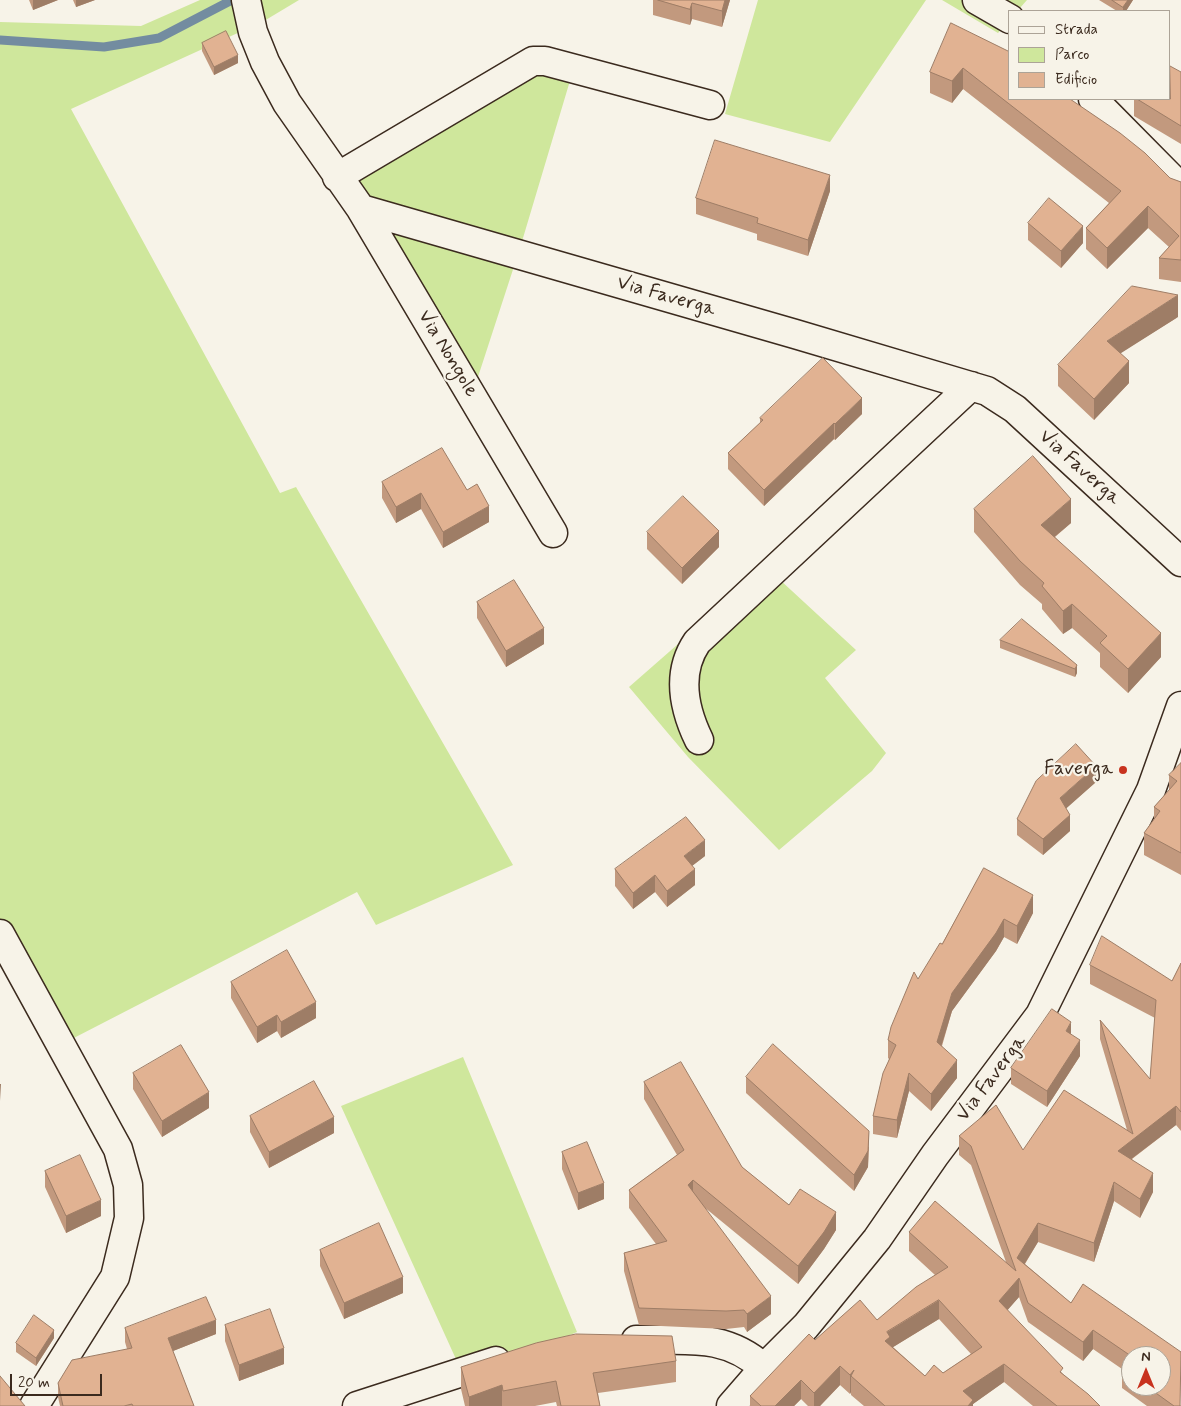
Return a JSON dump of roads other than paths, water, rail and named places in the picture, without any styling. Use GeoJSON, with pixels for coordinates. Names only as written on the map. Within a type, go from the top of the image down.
{"type":"FeatureCollection","features":[{"type":"Feature","properties":{"kind":"street","name":"Via Nongole"},"geometry":{"type":"LineString","coordinates":[[246,0],[253,32],[269,70],[287,103],[361,209],[553,533]]}},
{"type":"Feature","properties":{"kind":"street"},"geometry":{"type":"LineString","coordinates":[[977,0],[1008,19]]}},
{"type":"Feature","properties":{"kind":"street"},"geometry":{"type":"LineString","coordinates":[[338,177],[533,61],[545,61],[710,105]]}},
{"type":"Feature","properties":{"kind":"street"},"geometry":{"type":"LineString","coordinates":[[1094,100],[1181,188]]}},
{"type":"Feature","properties":{"kind":"street","name":"Via Faverga"},"geometry":{"type":"LineString","coordinates":[[361,209],[987,391],[1015,409],[1181,562]]}},
{"type":"Feature","properties":{"kind":"street"},"geometry":{"type":"LineString","coordinates":[[699,740],[690,722],[684,682],[689,654],[697,642],[970,386]]}},
{"type":"Feature","properties":{"kind":"street","name":"Via Faverga"},"geometry":{"type":"LineString","coordinates":[[731,1406],[764,1368],[806,1326],[877,1239],[935,1155],[1040,1015],[1151,790],[1173,754],[1181,706]]}},
{"type":"Feature","properties":{"kind":"street"},"geometry":{"type":"LineString","coordinates":[[0,934],[118,1149],[128,1185],[129,1218],[115,1277],[34,1406]]}},
{"type":"Feature","properties":{"kind":"street"},"geometry":{"type":"LineString","coordinates":[[612,1340],[719,1343],[734,1347],[750,1356],[764,1368]]}},
{"type":"Feature","properties":{"kind":"street"},"geometry":{"type":"LineString","coordinates":[[357,1406],[515,1354]]}},
{"type":"Feature","properties":{"kind":"waterway"},"geometry":{"type":"LineString","coordinates":[[0,40],[104,47],[159,38],[232,0]]}},
{"type":"Feature","properties":{"kind":"place","name":"Faverga"},"geometry":{"type":"Point","coordinates":[1123,770]}}]}
